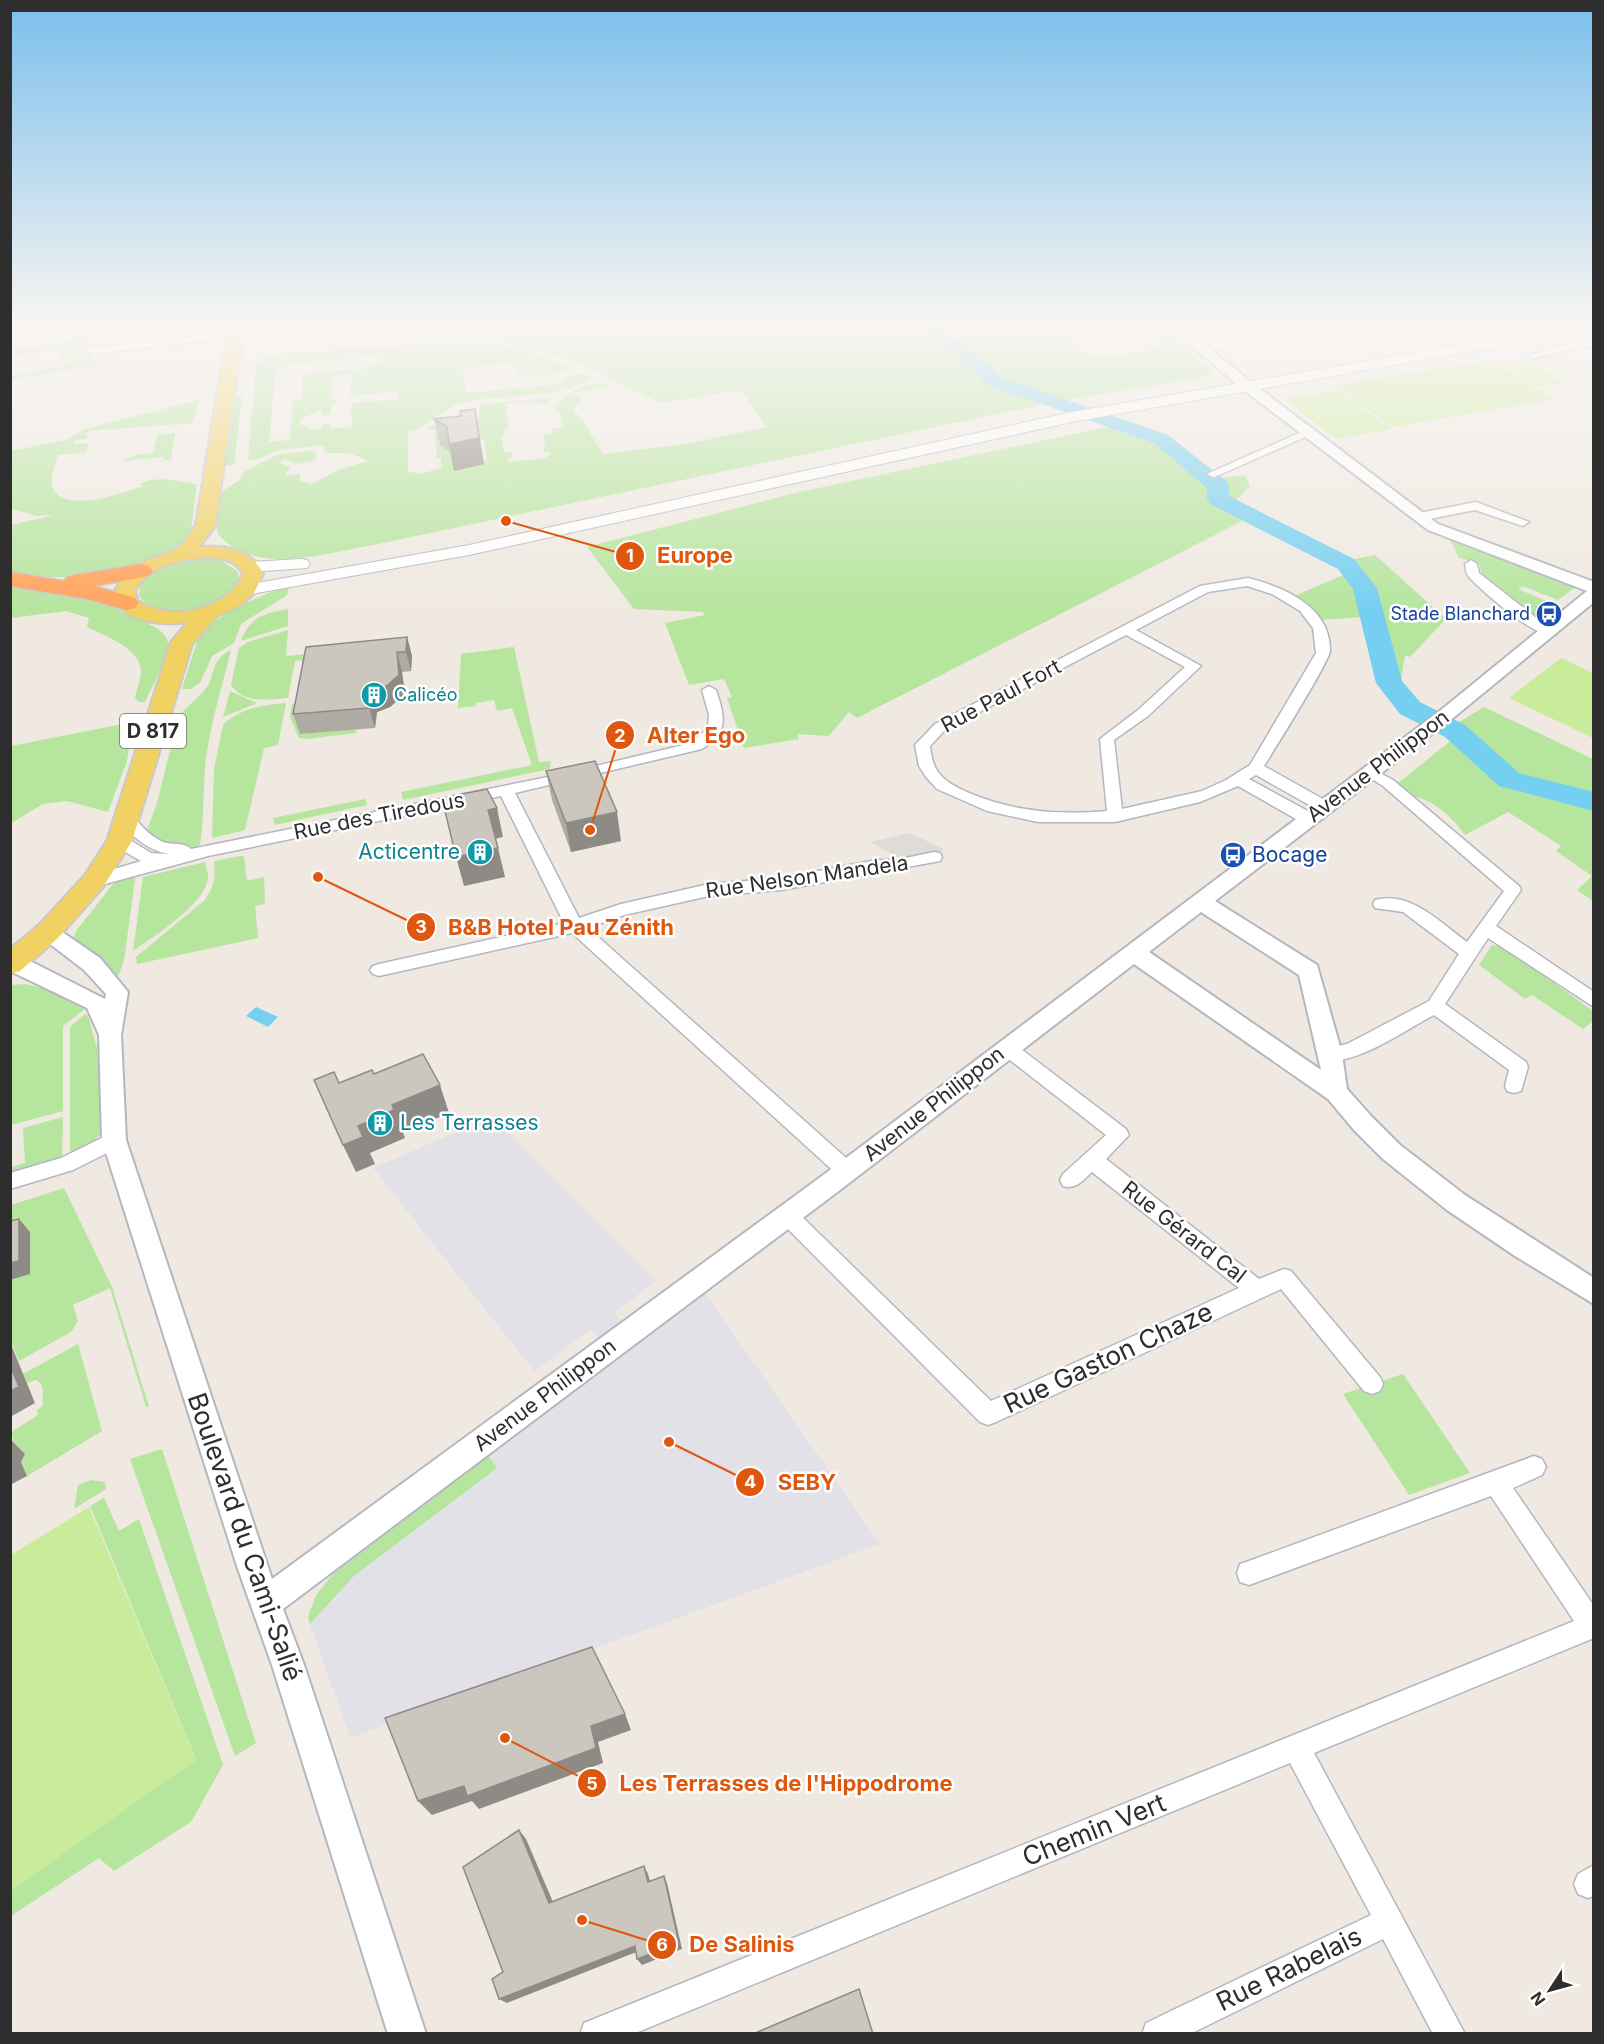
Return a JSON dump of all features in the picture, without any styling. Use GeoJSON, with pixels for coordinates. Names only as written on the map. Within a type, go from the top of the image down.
{"type":"FeatureCollection","features":[{"type":"Feature","properties":{"kind":"highway"},"geometry":{"type":"LineString","coordinates":[[45,584],[98,580],[141,571]]}},
{"type":"Feature","properties":{"kind":"highway"},"geometry":{"type":"LineString","coordinates":[[10,579],[91,592],[127,603]]}},
{"type":"Feature","properties":{"kind":"main road"},"geometry":{"type":"LineString","coordinates":[[182,555],[205,526],[221,422]]}},
{"type":"Feature","properties":{"kind":"main road"},"geometry":{"type":"LineString","coordinates":[[516,523],[988,422]]}},
{"type":"Feature","properties":{"kind":"main road"},"geometry":{"type":"LineString","coordinates":[[246,590],[469,550],[1048,422]]}},
{"type":"Feature","properties":{"kind":"main road"},"geometry":{"type":"LineString","coordinates":[[205,526],[223,553]]}},
{"type":"Feature","properties":{"kind":"main road"},"geometry":{"type":"LineString","coordinates":[[250,567],[289,566],[447,537]]}},
{"type":"Feature","properties":{"kind":"main road"},"geometry":{"type":"LineString","coordinates":[[223,553],[243,560],[250,567],[253,574],[252,580],[246,590],[232,601],[209,612],[185,617],[162,617],[144,614],[127,603],[125,590],[133,577],[158,562],[182,555],[223,553]]}},
{"type":"Feature","properties":{"kind":"main road","name":"D 817"},"geometry":{"type":"LineString","coordinates":[[11,963],[48,932],[94,881],[123,831],[182,642],[209,612]]}},
{"type":"Feature","properties":{"kind":"main road"},"geometry":{"type":"LineString","coordinates":[[162,617],[175,629],[182,642]]}},
{"type":"Feature","properties":{"kind":"street"},"geometry":{"type":"LineString","coordinates":[[1295,422],[1433,527],[1593,588]]}},
{"type":"Feature","properties":{"kind":"street"},"geometry":{"type":"LineString","coordinates":[[1213,474],[1308,432]]}},
{"type":"Feature","properties":{"kind":"street"},"geometry":{"type":"LineString","coordinates":[[1419,517],[1476,506],[1523,522]]}},
{"type":"Feature","properties":{"kind":"street"},"geometry":{"type":"LineString","coordinates":[[1471,564],[1473,574],[1533,624],[1546,630]]}},
{"type":"Feature","properties":{"kind":"street"},"geometry":{"type":"LineString","coordinates":[[1248,582],[1277,591],[1305,608],[1320,628],[1323,653],[1256,768],[1239,780],[1200,798],[1115,817],[1107,740],[1143,713],[1194,666],[1126,630],[1204,589],[1248,582]]}},
{"type":"Feature","properties":{"kind":"street","name":"Avenue Philippon"},"geometry":{"type":"LineString","coordinates":[[265,1603],[847,1171],[1447,714],[1593,593]]}},
{"type":"Feature","properties":{"kind":"street","name":"Rue Paul Fort"},"geometry":{"type":"LineString","coordinates":[[1115,817],[1086,820],[1037,818],[990,808],[942,787],[924,764],[922,745],[940,727],[1126,630]]}},
{"type":"Feature","properties":{"kind":"street","name":"Rue des Tiredous"},"geometry":{"type":"LineString","coordinates":[[94,881],[207,850],[506,790],[697,746],[715,731],[718,718],[709,690]]}},
{"type":"Feature","properties":{"kind":"street"},"geometry":{"type":"LineString","coordinates":[[1256,768],[1325,807]]}},
{"type":"Feature","properties":{"kind":"street"},"geometry":{"type":"LineString","coordinates":[[1331,1054],[1351,1051],[1435,1006],[1469,952],[1513,890],[1388,783],[1369,772]]}},
{"type":"Feature","properties":{"kind":"street"},"geometry":{"type":"LineString","coordinates":[[1239,780],[1309,819]]}},
{"type":"Feature","properties":{"kind":"street"},"geometry":{"type":"LineString","coordinates":[[506,790],[575,926],[847,1171]]}},
{"type":"Feature","properties":{"kind":"street","name":"Rue des Tiredous"},"geometry":{"type":"LineString","coordinates":[[123,831],[165,850],[207,850]]}},
{"type":"Feature","properties":{"kind":"street","name":"Rue des Tiredous"},"geometry":{"type":"LineString","coordinates":[[123,831],[148,858],[170,859]]}},
{"type":"Feature","properties":{"kind":"street","name":"Rue Nelson Mandela"},"geometry":{"type":"LineString","coordinates":[[379,970],[575,926],[621,910],[709,890],[781,884],[877,865],[896,865],[934,857]]}},
{"type":"Feature","properties":{"kind":"street"},"geometry":{"type":"LineString","coordinates":[[1200,901],[1309,971],[1331,1054],[1336,1092]]}},
{"type":"Feature","properties":{"kind":"street"},"geometry":{"type":"LineString","coordinates":[[1381,904],[1407,907],[1469,952]]}},
{"type":"Feature","properties":{"kind":"street"},"geometry":{"type":"LineString","coordinates":[[1486,928],[1593,1001]]}},
{"type":"Feature","properties":{"kind":"street","name":"Boulevard du Cami-Salié"},"geometry":{"type":"LineString","coordinates":[[48,932],[92,964],[117,992],[110,1035],[114,1140],[265,1603],[288,1665],[407,2034]]}},
{"type":"Feature","properties":{"kind":"street"},"geometry":{"type":"LineString","coordinates":[[1133,952],[1336,1092],[1351,1112],[1403,1161],[1464,1209],[1593,1292]]}},
{"type":"Feature","properties":{"kind":"street","name":"Boulevard du Cami-Salié"},"geometry":{"type":"LineString","coordinates":[[11,963],[96,1003],[110,1035]]}},
{"type":"Feature","properties":{"kind":"street"},"geometry":{"type":"LineString","coordinates":[[1435,1006],[1519,1067],[1514,1086]]}},
{"type":"Feature","properties":{"kind":"street"},"geometry":{"type":"LineString","coordinates":[[1006,1048],[1119,1135],[1070,1180]]}},
{"type":"Feature","properties":{"kind":"street"},"geometry":{"type":"LineString","coordinates":[[10,1181],[66,1164],[114,1140]]}},
{"type":"Feature","properties":{"kind":"street","name":"Rue Gérard Cal"},"geometry":{"type":"LineString","coordinates":[[1092,1160],[1257,1290],[1284,1278],[1372,1384]]}},
{"type":"Feature","properties":{"kind":"street","name":"Rue Gaston Chaze"},"geometry":{"type":"LineString","coordinates":[[787,1215],[987,1414],[1257,1290]]}},
{"type":"Feature","properties":{"kind":"street"},"geometry":{"type":"LineString","coordinates":[[1249,1573],[1534,1467]]}},
{"type":"Feature","properties":{"kind":"street"},"geometry":{"type":"LineString","coordinates":[[1496,1483],[1593,1625]]}},
{"type":"Feature","properties":{"kind":"street","name":"Chemin Vert"},"geometry":{"type":"LineString","coordinates":[[595,2034],[1593,1625]]}},
{"type":"Feature","properties":{"kind":"street"},"geometry":{"type":"LineString","coordinates":[[1297,1748],[1450,2034]]}},
{"type":"Feature","properties":{"kind":"street","name":"Rue Rabelais"},"geometry":{"type":"LineString","coordinates":[[1157,2034],[1389,1921]]}},
{"type":"Feature","properties":{"kind":"shaded area"},"geometry":{"type":"Polygon","coordinates":[[[910,833],[945,850],[902,860],[870,842],[910,833]]]}},
{"type":"Feature","properties":{"kind":"shaded area"},"geometry":{"type":"Polygon","coordinates":[[[492,1117],[656,1281],[615,1312],[635,1347],[638,1339],[703,1290],[880,1544],[350,1738],[310,1624],[354,1576],[497,1468],[487,1454],[613,1358],[620,1359],[590,1330],[534,1371],[373,1168],[492,1117]]]}},
{"type":"Feature","properties":{"kind":"green space"},"geometry":{"type":"Polygon","coordinates":[[[110,422],[193,422],[88,431],[85,434],[90,438],[76,440],[74,444],[89,443],[86,452],[58,455],[52,479],[52,486],[57,495],[80,501],[94,500],[143,486],[140,484],[147,481],[168,480],[197,484],[191,531],[188,537],[174,549],[132,568],[74,577],[47,577],[11,572],[11,525],[55,515],[36,516],[12,509],[11,451],[66,440],[83,430],[110,422]]]}},
{"type":"Feature","properties":{"kind":"green space"},"geometry":{"type":"Polygon","coordinates":[[[230,422],[239,422],[234,465],[224,466],[230,422]]]}},
{"type":"Feature","properties":{"kind":"green space"},"geometry":{"type":"Polygon","coordinates":[[[251,422],[271,422],[269,442],[290,440],[291,422],[300,422],[310,429],[322,429],[322,424],[331,423],[331,429],[352,427],[352,422],[427,422],[414,431],[408,432],[408,471],[420,474],[441,468],[441,458],[437,458],[435,430],[426,429],[438,422],[453,454],[450,455],[453,457],[454,471],[481,465],[479,462],[487,461],[484,439],[480,439],[468,422],[508,422],[509,428],[504,429],[505,435],[501,436],[504,452],[511,452],[512,458],[508,458],[509,462],[545,458],[550,454],[549,451],[544,452],[543,448],[546,447],[543,435],[553,434],[552,429],[563,427],[562,422],[583,422],[604,454],[692,443],[767,427],[764,422],[956,422],[313,556],[291,559],[251,555],[233,547],[218,534],[216,524],[219,500],[224,490],[240,480],[244,472],[276,455],[316,452],[316,460],[297,464],[285,459],[279,463],[290,467],[285,476],[300,474],[300,481],[312,484],[338,470],[368,461],[350,453],[325,453],[324,445],[280,450],[255,460],[248,459],[251,422]]]}},
{"type":"Feature","properties":{"kind":"green space"},"geometry":{"type":"Polygon","coordinates":[[[1128,422],[1193,470],[1221,478],[1245,475],[1250,486],[1226,511],[1244,520],[857,718],[849,712],[829,736],[797,734],[799,739],[744,748],[727,698],[732,697],[724,679],[689,685],[665,623],[705,615],[702,612],[634,609],[587,547],[795,493],[1128,422]]]}},
{"type":"Feature","properties":{"kind":"green space"},"geometry":{"type":"Polygon","coordinates":[[[1314,422],[1383,422],[1392,429],[1336,439],[1314,422]]]}},
{"type":"Feature","properties":{"kind":"green space"},"geometry":{"type":"Polygon","coordinates":[[[1386,422],[1419,422],[1392,427],[1386,422]]]}},
{"type":"Feature","properties":{"kind":"green space"},"geometry":{"type":"Polygon","coordinates":[[[175,433],[171,460],[163,460],[163,457],[122,461],[136,455],[152,453],[158,435],[175,433]]]}},
{"type":"Feature","properties":{"kind":"green space"},"geometry":{"type":"Polygon","coordinates":[[[1449,537],[1577,586],[1558,600],[1523,586],[1518,589],[1553,604],[1533,620],[1483,579],[1479,563],[1459,558],[1449,537]]]}},
{"type":"Feature","properties":{"kind":"green space"},"geometry":{"type":"Polygon","coordinates":[[[1375,555],[1446,619],[1410,657],[1405,655],[1401,680],[1374,602],[1372,584],[1351,563],[1354,559],[1375,555]]]}},
{"type":"Feature","properties":{"kind":"green space"},"geometry":{"type":"Polygon","coordinates":[[[204,559],[222,561],[238,572],[237,584],[229,594],[216,602],[181,610],[164,609],[149,604],[139,596],[140,586],[160,568],[177,562],[204,559]]]}},
{"type":"Feature","properties":{"kind":"green space"},"geometry":{"type":"Polygon","coordinates":[[[1343,571],[1355,584],[1364,617],[1320,620],[1294,596],[1343,575],[1343,571]]]}},
{"type":"Feature","properties":{"kind":"green space"},"geometry":{"type":"Polygon","coordinates":[[[11,586],[95,599],[110,604],[128,616],[161,632],[170,650],[145,702],[139,702],[135,698],[141,670],[139,662],[128,649],[87,627],[89,618],[66,611],[11,618],[11,586]]]}},
{"type":"Feature","properties":{"kind":"green space"},"geometry":{"type":"Polygon","coordinates":[[[289,587],[287,595],[241,624],[234,643],[212,656],[200,683],[190,689],[182,689],[199,635],[209,625],[233,609],[268,593],[289,587]]]}},
{"type":"Feature","properties":{"kind":"green space"},"geometry":{"type":"Polygon","coordinates":[[[288,609],[288,626],[241,641],[254,621],[288,609]]]}},
{"type":"Feature","properties":{"kind":"green space"},"geometry":{"type":"Polygon","coordinates":[[[288,630],[286,656],[329,652],[328,657],[295,661],[288,698],[249,698],[236,691],[231,685],[239,648],[248,642],[288,630]]]}},
{"type":"Feature","properties":{"kind":"green space"},"geometry":{"type":"Polygon","coordinates":[[[514,647],[539,762],[551,761],[550,769],[403,800],[401,792],[532,765],[512,708],[497,711],[494,700],[476,703],[476,706],[458,708],[461,654],[514,647]]]}},
{"type":"Feature","properties":{"kind":"green space"},"geometry":{"type":"Polygon","coordinates":[[[231,650],[207,752],[200,845],[179,848],[166,845],[149,833],[148,827],[157,803],[178,718],[207,688],[219,659],[231,650]]]}},
{"type":"Feature","properties":{"kind":"green space"},"geometry":{"type":"Polygon","coordinates":[[[1561,658],[1593,673],[1593,738],[1509,698],[1561,658]]]}},
{"type":"Feature","properties":{"kind":"green space"},"geometry":{"type":"Polygon","coordinates":[[[230,691],[257,703],[223,717],[230,691]]]}},
{"type":"Feature","properties":{"kind":"green space"},"geometry":{"type":"Polygon","coordinates":[[[286,703],[278,745],[264,748],[245,830],[212,838],[214,769],[223,725],[244,711],[286,703]]]}},
{"type":"Feature","properties":{"kind":"green space"},"geometry":{"type":"Polygon","coordinates":[[[292,704],[295,704],[301,734],[357,729],[356,733],[299,738],[290,717],[292,704]]]}},
{"type":"Feature","properties":{"kind":"green space"},"geometry":{"type":"Polygon","coordinates":[[[1484,707],[1593,759],[1593,796],[1529,782],[1506,771],[1496,763],[1454,725],[1484,707]]]}},
{"type":"Feature","properties":{"kind":"green space"},"geometry":{"type":"Polygon","coordinates":[[[133,722],[127,761],[108,812],[67,801],[43,804],[11,823],[11,746],[133,722]]]}},
{"type":"Feature","properties":{"kind":"green space"},"geometry":{"type":"Polygon","coordinates":[[[1454,738],[1491,774],[1511,786],[1593,809],[1593,901],[1577,890],[1592,876],[1556,851],[1561,846],[1508,812],[1465,835],[1442,810],[1396,785],[1454,738]]]}},
{"type":"Feature","properties":{"kind":"green space"},"geometry":{"type":"Polygon","coordinates":[[[365,799],[367,805],[275,825],[273,818],[365,799]]]}},
{"type":"Feature","properties":{"kind":"green space"},"geometry":{"type":"Polygon","coordinates":[[[244,856],[247,881],[264,877],[265,904],[255,906],[258,938],[137,964],[136,957],[205,900],[214,882],[214,861],[244,856]]]}},
{"type":"Feature","properties":{"kind":"green space"},"geometry":{"type":"Polygon","coordinates":[[[205,862],[208,876],[200,897],[166,928],[133,951],[143,877],[205,862]]]}},
{"type":"Feature","properties":{"kind":"green space"},"geometry":{"type":"Polygon","coordinates":[[[136,873],[124,960],[117,980],[77,945],[74,938],[76,931],[118,878],[136,873]]]}},
{"type":"Feature","properties":{"kind":"green space"},"geometry":{"type":"Polygon","coordinates":[[[1492,945],[1504,947],[1593,1011],[1593,1021],[1583,1029],[1532,995],[1525,999],[1479,965],[1492,945]]]}},
{"type":"Feature","properties":{"kind":"green space"},"geometry":{"type":"Polygon","coordinates":[[[25,984],[55,991],[85,1009],[63,1026],[63,1111],[11,1125],[11,985],[25,984]]]}},
{"type":"Feature","properties":{"kind":"green space"},"geometry":{"type":"Polygon","coordinates":[[[85,1014],[88,1016],[97,1048],[105,1128],[94,1142],[70,1156],[70,1027],[85,1014]]]}},
{"type":"Feature","properties":{"kind":"green space"},"geometry":{"type":"Polygon","coordinates":[[[63,1117],[62,1160],[11,1177],[11,1167],[25,1163],[23,1128],[63,1117]]]}},
{"type":"Feature","properties":{"kind":"green space"},"geometry":{"type":"Polygon","coordinates":[[[64,1188],[112,1287],[149,1407],[146,1407],[110,1288],[73,1305],[78,1321],[71,1332],[19,1361],[11,1342],[11,1205],[64,1188]]]}},
{"type":"Feature","properties":{"kind":"green space"},"geometry":{"type":"Polygon","coordinates":[[[78,1344],[102,1431],[27,1476],[21,1462],[25,1454],[17,1453],[11,1432],[38,1415],[37,1410],[43,1406],[43,1391],[36,1380],[27,1383],[23,1374],[78,1344]]]}},
{"type":"Feature","properties":{"kind":"green space"},"geometry":{"type":"Polygon","coordinates":[[[1403,1374],[1470,1473],[1409,1495],[1343,1394],[1403,1374]]]}},
{"type":"Feature","properties":{"kind":"green space"},"geometry":{"type":"Polygon","coordinates":[[[162,1449],[256,1743],[235,1756],[130,1459],[162,1449]]]}},
{"type":"Feature","properties":{"kind":"green space"},"geometry":{"type":"Polygon","coordinates":[[[487,1454],[497,1468],[354,1576],[310,1624],[308,1617],[316,1595],[332,1575],[487,1454]]]}},
{"type":"Feature","properties":{"kind":"green space"},"geometry":{"type":"Polygon","coordinates":[[[91,1480],[105,1482],[106,1489],[74,1509],[78,1485],[91,1480]]]}},
{"type":"Feature","properties":{"kind":"green space"},"geometry":{"type":"Polygon","coordinates":[[[104,1498],[119,1531],[139,1519],[223,1765],[191,1822],[114,1871],[99,1858],[11,1916],[10,1891],[196,1759],[90,1506],[104,1498]]]}},
{"type":"Feature","properties":{"kind":"green space"},"geometry":{"type":"Polygon","coordinates":[[[89,1507],[196,1760],[11,1890],[11,1555],[89,1507]]]}},
{"type":"Feature","properties":{"kind":"water"},"geometry":{"type":"Polygon","coordinates":[[[256,1007],[278,1017],[268,1027],[246,1016],[256,1007]]]}},
{"type":"Feature","properties":{"kind":"building"},"geometry":{"type":"Polygon","coordinates":[[[440,422],[477,422],[479,438],[449,444],[447,427],[440,422]]]}},
{"type":"Feature","properties":{"kind":"building"},"geometry":{"type":"Polygon","coordinates":[[[407,637],[406,652],[397,652],[399,675],[384,688],[371,692],[369,708],[293,714],[306,647],[407,637]]]}},
{"type":"Feature","properties":{"kind":"building"},"geometry":{"type":"Polygon","coordinates":[[[595,761],[617,812],[566,823],[546,771],[595,761]]]}},
{"type":"Feature","properties":{"kind":"building"},"geometry":{"type":"Polygon","coordinates":[[[487,789],[497,808],[488,810],[498,848],[456,857],[442,798],[487,789]]]}},
{"type":"Feature","properties":{"kind":"building"},"geometry":{"type":"Polygon","coordinates":[[[423,1054],[440,1085],[392,1105],[394,1110],[358,1126],[363,1137],[343,1145],[314,1080],[334,1072],[339,1083],[372,1070],[374,1074],[423,1054]]]}},
{"type":"Feature","properties":{"kind":"building"},"geometry":{"type":"Polygon","coordinates":[[[19,1219],[19,1261],[10,1263],[10,1221],[19,1219]]]}},
{"type":"Feature","properties":{"kind":"building"},"geometry":{"type":"Polygon","coordinates":[[[10,1365],[19,1387],[10,1391],[10,1365]]]}},
{"type":"Feature","properties":{"kind":"building"},"geometry":{"type":"Polygon","coordinates":[[[592,1647],[625,1714],[591,1726],[596,1748],[467,1796],[464,1786],[418,1801],[385,1718],[592,1647]]]}},
{"type":"Feature","properties":{"kind":"building"},"geometry":{"type":"Polygon","coordinates":[[[519,1830],[549,1903],[644,1866],[648,1882],[664,1876],[679,1943],[637,1959],[635,1946],[499,1999],[492,1979],[503,1972],[463,1867],[519,1830]]]}},
{"type":"Feature","properties":{"kind":"building"},"geometry":{"type":"Polygon","coordinates":[[[859,1989],[873,2034],[753,2034],[859,1989]]]}},
{"type":"Feature","properties":{"kind":"waterway"},"geometry":{"type":"LineString","coordinates":[[1113,422],[1161,439],[1218,486],[1218,499],[1346,564],[1365,588],[1389,683],[1410,708],[1455,731],[1509,780],[1594,802]]}},
{"type":"Feature","properties":{"kind":"place","name":"Europe"},"geometry":{"type":"Point","coordinates":[506,521]}},
{"type":"Feature","properties":{"kind":"place","name":"Stade Blanchard"},"geometry":{"type":"Point","coordinates":[1549,614]}},
{"type":"Feature","properties":{"kind":"place","name":"Calicéo"},"geometry":{"type":"Point","coordinates":[374,695]}},
{"type":"Feature","properties":{"kind":"place","name":"Alter Ego"},"geometry":{"type":"Point","coordinates":[590,830]}},
{"type":"Feature","properties":{"kind":"place","name":"Acticentre"},"geometry":{"type":"Point","coordinates":[480,852]}},
{"type":"Feature","properties":{"kind":"place","name":"Bocage"},"geometry":{"type":"Point","coordinates":[1233,855]}},
{"type":"Feature","properties":{"kind":"place","name":"B&B Hotel Pau Zénith"},"geometry":{"type":"Point","coordinates":[318,877]}},
{"type":"Feature","properties":{"kind":"place","name":"Les Terrasses"},"geometry":{"type":"Point","coordinates":[380,1123]}},
{"type":"Feature","properties":{"kind":"place","name":"SEBY"},"geometry":{"type":"Point","coordinates":[669,1442]}},
{"type":"Feature","properties":{"kind":"place","name":"Les Terrasses de l'Hippodrome"},"geometry":{"type":"Point","coordinates":[505,1738]}},
{"type":"Feature","properties":{"kind":"place","name":"De Salinis"},"geometry":{"type":"Point","coordinates":[582,1920]}}]}
